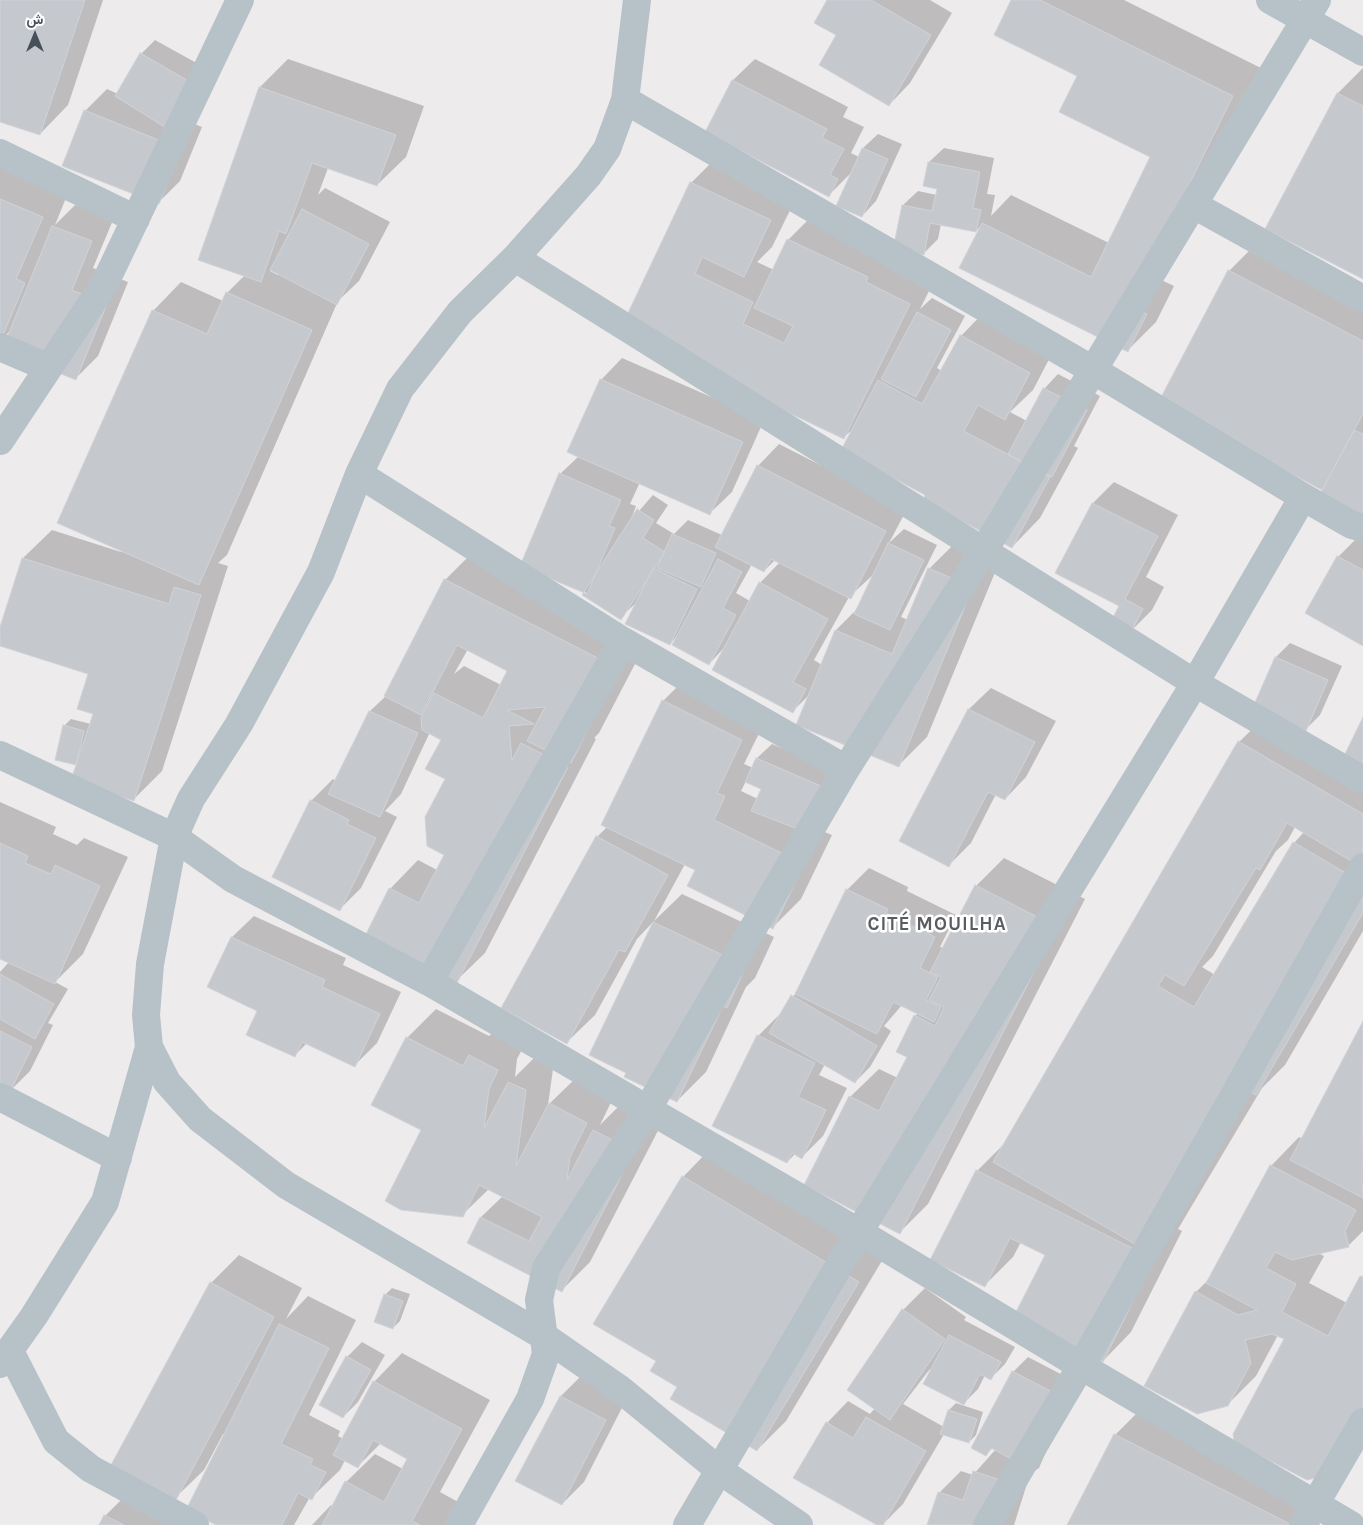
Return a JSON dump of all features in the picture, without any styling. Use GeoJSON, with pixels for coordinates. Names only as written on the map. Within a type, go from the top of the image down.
{"type":"FeatureCollection","features":[{"type":"Feature","properties":{"kind":"street"},"geometry":{"type":"LineString","coordinates":[[0,441],[47,367],[105,283],[240,0]]}},
{"type":"Feature","properties":{"kind":"street"},"geometry":{"type":"LineString","coordinates":[[195,1525],[91,1469],[56,1441],[5,1358],[105,1202],[149,1047],[146,1015],[150,964],[174,837],[191,799],[239,724],[321,572],[359,474],[400,389],[460,312],[515,258],[588,176],[608,149],[626,100],[636,0]]}},
{"type":"Feature","properties":{"kind":"street"},"geometry":{"type":"LineString","coordinates":[[1270,0],[1311,10],[1363,52]]}},
{"type":"Feature","properties":{"kind":"street"},"geometry":{"type":"LineString","coordinates":[[458,1525],[530,1399],[546,1354],[539,1300],[546,1268],[647,1110],[846,769],[983,552],[1311,10]]}},
{"type":"Feature","properties":{"kind":"street"},"geometry":{"type":"LineString","coordinates":[[626,100],[1093,370],[1303,497],[1352,525],[1363,528]]}},
{"type":"Feature","properties":{"kind":"street"},"geometry":{"type":"LineString","coordinates":[[0,154],[136,219]]}},
{"type":"Feature","properties":{"kind":"street"},"geometry":{"type":"LineString","coordinates":[[1194,205],[1363,299]]}},
{"type":"Feature","properties":{"kind":"street"},"geometry":{"type":"LineString","coordinates":[[515,258],[1195,683],[1363,780]]}},
{"type":"Feature","properties":{"kind":"street"},"geometry":{"type":"LineString","coordinates":[[0,347],[47,367]]}},
{"type":"Feature","properties":{"kind":"street"},"geometry":{"type":"LineString","coordinates":[[359,474],[623,641],[846,769]]}},
{"type":"Feature","properties":{"kind":"street"},"geometry":{"type":"LineString","coordinates":[[687,1525],[859,1232],[1195,683],[1303,497]]}},
{"type":"Feature","properties":{"kind":"street"},"geometry":{"type":"LineString","coordinates":[[429,982],[623,641]]}},
{"type":"Feature","properties":{"kind":"street"},"geometry":{"type":"LineString","coordinates":[[0,755],[174,837],[233,879],[429,982],[859,1232],[1081,1366],[1309,1515],[1352,1525]]}},
{"type":"Feature","properties":{"kind":"street"},"geometry":{"type":"LineString","coordinates":[[987,1525],[1081,1366],[1363,867]]}},
{"type":"Feature","properties":{"kind":"street"},"geometry":{"type":"LineString","coordinates":[[149,1047],[167,1082],[200,1119],[286,1185],[545,1337],[620,1389],[719,1470],[799,1525]]}},
{"type":"Feature","properties":{"kind":"street"},"geometry":{"type":"LineString","coordinates":[[0,1097],[118,1158]]}},
{"type":"Feature","properties":{"kind":"street"},"geometry":{"type":"LineString","coordinates":[[1309,1515],[1363,1422]]}},
{"type":"Feature","properties":{"kind":"building"},"geometry":{"type":"Polygon","coordinates":[[[0,0],[85,0],[40,135],[0,122],[0,0]]]}},
{"type":"Feature","properties":{"kind":"building"},"geometry":{"type":"Polygon","coordinates":[[[827,0],[871,0],[931,35],[889,106],[819,65],[836,35],[814,23],[827,0]]]}},
{"type":"Feature","properties":{"kind":"building"},"geometry":{"type":"Polygon","coordinates":[[[1011,0],[1040,0],[1233,96],[1129,306],[1147,314],[1128,352],[959,268],[982,223],[1091,277],[1150,157],[1059,112],[1077,76],[994,35],[1011,0]]]}},
{"type":"Feature","properties":{"kind":"building"},"geometry":{"type":"Polygon","coordinates":[[[140,53],[197,86],[171,131],[115,96],[140,53]]]}},
{"type":"Feature","properties":{"kind":"building"},"geometry":{"type":"Polygon","coordinates":[[[732,80],[827,129],[822,138],[844,149],[830,175],[838,179],[829,197],[705,132],[732,80]]]}},
{"type":"Feature","properties":{"kind":"building"},"geometry":{"type":"Polygon","coordinates":[[[259,87],[396,135],[377,186],[312,163],[286,234],[279,231],[261,282],[198,260],[259,87]]]}},
{"type":"Feature","properties":{"kind":"building"},"geometry":{"type":"Polygon","coordinates":[[[1337,93],[1363,106],[1363,279],[1265,229],[1337,93]]]}},
{"type":"Feature","properties":{"kind":"building"},"geometry":{"type":"Polygon","coordinates":[[[84,110],[181,149],[159,204],[62,166],[84,110]]]}},
{"type":"Feature","properties":{"kind":"building"},"geometry":{"type":"Polygon","coordinates":[[[862,148],[888,159],[862,217],[836,206],[862,148]]]}},
{"type":"Feature","properties":{"kind":"building"},"geometry":{"type":"Polygon","coordinates":[[[928,162],[980,172],[973,208],[981,210],[976,232],[930,223],[924,255],[893,249],[902,205],[932,211],[937,189],[923,186],[928,162]]]}},
{"type":"Feature","properties":{"kind":"building"},"geometry":{"type":"Polygon","coordinates":[[[690,182],[771,220],[744,277],[702,257],[695,274],[753,302],[743,324],[784,343],[793,326],[754,308],[787,239],[868,277],[866,282],[910,304],[844,439],[619,332],[690,182]]]}},
{"type":"Feature","properties":{"kind":"building"},"geometry":{"type":"Polygon","coordinates":[[[0,199],[43,217],[16,279],[25,283],[0,342],[0,199]]]}},
{"type":"Feature","properties":{"kind":"building"},"geometry":{"type":"Polygon","coordinates":[[[302,209],[369,244],[337,305],[270,270],[302,209]]]}},
{"type":"Feature","properties":{"kind":"building"},"geometry":{"type":"Polygon","coordinates":[[[52,226],[92,241],[72,290],[107,304],[76,380],[2,350],[52,226]]]}},
{"type":"Feature","properties":{"kind":"building"},"geometry":{"type":"Polygon","coordinates":[[[1228,270],[1363,341],[1363,414],[1322,490],[1158,403],[1228,270]]]}},
{"type":"Feature","properties":{"kind":"building"},"geometry":{"type":"Polygon","coordinates":[[[226,292],[312,330],[199,585],[57,523],[152,310],[207,334],[226,292]]]}},
{"type":"Feature","properties":{"kind":"building"},"geometry":{"type":"Polygon","coordinates":[[[917,312],[951,330],[916,397],[881,379],[917,312]]]}},
{"type":"Feature","properties":{"kind":"building"},"geometry":{"type":"Polygon","coordinates":[[[960,335],[1030,373],[1005,420],[978,405],[964,431],[1050,477],[1012,548],[923,500],[925,495],[841,450],[878,380],[922,404],[960,335]]]}},
{"type":"Feature","properties":{"kind":"building"},"geometry":{"type":"Polygon","coordinates":[[[600,379],[743,442],[710,515],[567,452],[600,379]]]}},
{"type":"Feature","properties":{"kind":"building"},"geometry":{"type":"Polygon","coordinates":[[[1043,388],[1087,410],[1052,477],[1008,454],[1043,388]]]}},
{"type":"Feature","properties":{"kind":"building"},"geometry":{"type":"Polygon","coordinates":[[[1354,430],[1363,434],[1363,521],[1318,498],[1354,430]]]}},
{"type":"Feature","properties":{"kind":"building"},"geometry":{"type":"Polygon","coordinates":[[[757,465],[886,531],[851,599],[771,559],[764,572],[715,547],[757,465]]]}},
{"type":"Feature","properties":{"kind":"building"},"geometry":{"type":"Polygon","coordinates":[[[559,473],[621,500],[609,526],[615,528],[587,594],[520,566],[559,473]]]}},
{"type":"Feature","properties":{"kind":"building"},"geometry":{"type":"Polygon","coordinates":[[[1092,503],[1158,536],[1125,599],[1143,609],[1130,634],[1110,623],[1119,606],[1055,573],[1092,503]]]}},
{"type":"Feature","properties":{"kind":"building"},"geometry":{"type":"Polygon","coordinates":[[[637,509],[654,520],[643,538],[665,552],[621,620],[582,595],[637,509]]]}},
{"type":"Feature","properties":{"kind":"building"},"geometry":{"type":"Polygon","coordinates":[[[672,534],[716,553],[701,587],[657,568],[672,534]]]}},
{"type":"Feature","properties":{"kind":"building"},"geometry":{"type":"Polygon","coordinates":[[[888,543],[924,560],[890,630],[854,614],[888,543]]]}},
{"type":"Feature","properties":{"kind":"building"},"geometry":{"type":"Polygon","coordinates":[[[1337,556],[1363,570],[1363,646],[1305,613],[1337,556]]]}},
{"type":"Feature","properties":{"kind":"building"},"geometry":{"type":"Polygon","coordinates":[[[22,558],[169,604],[174,587],[201,595],[134,801],[71,780],[93,714],[77,709],[88,674],[0,646],[0,627],[22,558]]]}},
{"type":"Feature","properties":{"kind":"building"},"geometry":{"type":"Polygon","coordinates":[[[718,559],[742,572],[723,608],[736,615],[709,665],[672,645],[718,559]]]}},
{"type":"Feature","properties":{"kind":"building"},"geometry":{"type":"Polygon","coordinates":[[[653,568],[697,589],[670,645],[625,624],[653,568]]]}},
{"type":"Feature","properties":{"kind":"building"},"geometry":{"type":"Polygon","coordinates":[[[928,568],[973,587],[899,767],[796,725],[835,630],[892,654],[928,568]]]}},
{"type":"Feature","properties":{"kind":"building"},"geometry":{"type":"Polygon","coordinates":[[[444,579],[619,669],[571,763],[527,741],[545,707],[507,710],[534,724],[509,726],[512,760],[521,743],[568,767],[457,983],[365,936],[389,888],[419,903],[444,855],[427,846],[425,817],[445,779],[425,769],[441,740],[422,730],[421,718],[434,693],[483,718],[507,671],[457,645],[421,715],[384,696],[444,579]]]}},
{"type":"Feature","properties":{"kind":"building"},"geometry":{"type":"Polygon","coordinates":[[[759,582],[828,619],[793,682],[806,689],[793,713],[712,670],[759,582]]]}},
{"type":"Feature","properties":{"kind":"building"},"geometry":{"type":"Polygon","coordinates":[[[1275,657],[1328,680],[1306,731],[1253,707],[1275,657]]]}},
{"type":"Feature","properties":{"kind":"building"},"geometry":{"type":"Polygon","coordinates":[[[662,700],[742,740],[717,793],[725,796],[714,820],[804,864],[773,929],[687,886],[695,870],[601,825],[662,700]]]}},
{"type":"Feature","properties":{"kind":"building"},"geometry":{"type":"Polygon","coordinates":[[[968,709],[1035,742],[1005,800],[988,792],[949,867],[899,841],[968,709]]]}},
{"type":"Feature","properties":{"kind":"building"},"geometry":{"type":"Polygon","coordinates":[[[369,711],[418,733],[380,817],[328,794],[369,711]]]}},
{"type":"Feature","properties":{"kind":"building"},"geometry":{"type":"Polygon","coordinates":[[[1363,717],[1363,766],[1344,756],[1363,717]]]}},
{"type":"Feature","properties":{"kind":"building"},"geometry":{"type":"Polygon","coordinates":[[[63,725],[84,731],[76,765],[55,760],[63,725]]]}},
{"type":"Feature","properties":{"kind":"building"},"geometry":{"type":"Polygon","coordinates":[[[1238,741],[1363,814],[1363,868],[1287,823],[1260,870],[1256,868],[1184,986],[1165,975],[1158,986],[1194,1007],[1293,842],[1363,883],[1363,913],[1256,1095],[1249,1091],[1154,1255],[993,1162],[1238,741]]]}},
{"type":"Feature","properties":{"kind":"building"},"geometry":{"type":"Polygon","coordinates":[[[756,758],[835,792],[816,836],[751,811],[761,789],[745,782],[756,758]]]}},
{"type":"Feature","properties":{"kind":"building"},"geometry":{"type":"Polygon","coordinates":[[[310,800],[349,820],[347,824],[376,838],[340,911],[272,877],[310,800]]]}},
{"type":"Feature","properties":{"kind":"building"},"geometry":{"type":"Polygon","coordinates":[[[596,836],[668,875],[625,952],[619,950],[567,1044],[501,1008],[596,836]]]}},
{"type":"Feature","properties":{"kind":"building"},"geometry":{"type":"Polygon","coordinates":[[[0,843],[28,856],[25,863],[51,874],[55,865],[100,886],[55,984],[0,959],[0,843]]]}},
{"type":"Feature","properties":{"kind":"building"},"geometry":{"type":"Polygon","coordinates":[[[975,885],[1057,927],[900,1234],[804,1185],[849,1096],[879,1111],[907,1057],[896,1052],[914,1015],[935,1026],[944,1007],[929,1000],[941,977],[930,972],[975,885]]]}},
{"type":"Feature","properties":{"kind":"building"},"geometry":{"type":"Polygon","coordinates":[[[846,889],[888,909],[886,913],[935,937],[920,968],[938,977],[926,1000],[941,1007],[934,1022],[893,1002],[877,1034],[795,994],[846,889]]]}},
{"type":"Feature","properties":{"kind":"building"},"geometry":{"type":"Polygon","coordinates":[[[653,922],[746,966],[727,1008],[723,1006],[677,1102],[624,1077],[626,1073],[589,1055],[653,922]]]}},
{"type":"Feature","properties":{"kind":"building"},"geometry":{"type":"Polygon","coordinates":[[[231,937],[325,980],[322,987],[380,1014],[355,1067],[302,1042],[295,1057],[246,1035],[257,1011],[207,987],[231,937]]]}},
{"type":"Feature","properties":{"kind":"building"},"geometry":{"type":"Polygon","coordinates":[[[0,974],[54,1004],[35,1039],[0,1019],[0,974]]]}},
{"type":"Feature","properties":{"kind":"building"},"geometry":{"type":"Polygon","coordinates":[[[791,995],[877,1046],[855,1083],[769,1033],[791,995]]]}},
{"type":"Feature","properties":{"kind":"building"},"geometry":{"type":"Polygon","coordinates":[[[1363,1021],[1362,1181],[1363,1198],[1290,1160],[1363,1021]]]}},
{"type":"Feature","properties":{"kind":"building"},"geometry":{"type":"Polygon","coordinates":[[[0,1031],[32,1047],[9,1094],[0,1090],[0,1031]]]}},
{"type":"Feature","properties":{"kind":"building"},"geometry":{"type":"Polygon","coordinates":[[[757,1035],[815,1063],[798,1097],[826,1110],[802,1159],[792,1153],[787,1163],[712,1126],[757,1035]]]}},
{"type":"Feature","properties":{"kind":"building"},"geometry":{"type":"Polygon","coordinates":[[[406,1037],[463,1066],[469,1055],[498,1070],[489,1089],[484,1128],[508,1082],[526,1090],[516,1166],[549,1103],[587,1123],[570,1157],[567,1180],[593,1130],[634,1151],[562,1292],[467,1243],[480,1217],[529,1241],[542,1217],[479,1185],[463,1217],[401,1210],[385,1201],[421,1130],[371,1105],[406,1037]]]}},
{"type":"Feature","properties":{"kind":"building"},"geometry":{"type":"Polygon","coordinates":[[[1270,1165],[1356,1210],[1345,1231],[1349,1247],[1292,1260],[1275,1252],[1266,1268],[1296,1284],[1282,1312],[1328,1336],[1360,1276],[1363,1277],[1363,1417],[1332,1474],[1307,1480],[1234,1442],[1233,1434],[1284,1339],[1272,1334],[1245,1340],[1251,1363],[1228,1406],[1197,1414],[1144,1386],[1195,1291],[1238,1315],[1257,1310],[1206,1283],[1270,1165]]]}},
{"type":"Feature","properties":{"kind":"building"},"geometry":{"type":"Polygon","coordinates":[[[976,1170],[1154,1259],[1103,1362],[1013,1318],[1045,1255],[1010,1238],[985,1287],[930,1260],[976,1170]]]}},
{"type":"Feature","properties":{"kind":"building"},"geometry":{"type":"Polygon","coordinates":[[[682,1176],[859,1282],[757,1451],[670,1399],[677,1387],[650,1371],[656,1361],[593,1324],[682,1176]]]}},
{"type":"Feature","properties":{"kind":"building"},"geometry":{"type":"Polygon","coordinates":[[[210,1282],[274,1317],[176,1500],[111,1465],[210,1282]]]}},
{"type":"Feature","properties":{"kind":"building"},"geometry":{"type":"Polygon","coordinates":[[[384,1294],[403,1301],[393,1329],[374,1322],[384,1294]]]}},
{"type":"Feature","properties":{"kind":"building"},"geometry":{"type":"Polygon","coordinates":[[[902,1309],[945,1339],[890,1420],[847,1390],[902,1309]]]}},
{"type":"Feature","properties":{"kind":"building"},"geometry":{"type":"Polygon","coordinates":[[[279,1324],[329,1348],[281,1444],[313,1459],[310,1465],[326,1472],[312,1500],[298,1493],[282,1525],[216,1525],[186,1510],[279,1324]]]}},
{"type":"Feature","properties":{"kind":"building"},"geometry":{"type":"Polygon","coordinates":[[[949,1335],[1001,1362],[991,1380],[980,1374],[964,1405],[923,1384],[949,1335]]]}},
{"type":"Feature","properties":{"kind":"building"},"geometry":{"type":"Polygon","coordinates":[[[346,1356],[371,1370],[343,1418],[319,1405],[346,1356]]]}},
{"type":"Feature","properties":{"kind":"building"},"geometry":{"type":"Polygon","coordinates":[[[1012,1371],[1062,1397],[1015,1461],[991,1448],[986,1456],[971,1448],[1012,1371]]]}},
{"type":"Feature","properties":{"kind":"building"},"geometry":{"type":"Polygon","coordinates":[[[373,1381],[462,1429],[412,1521],[420,1525],[322,1525],[345,1481],[384,1502],[407,1459],[373,1440],[358,1468],[333,1455],[373,1381]]]}},
{"type":"Feature","properties":{"kind":"building"},"geometry":{"type":"Polygon","coordinates":[[[560,1396],[606,1420],[562,1505],[515,1481],[560,1396]]]}},
{"type":"Feature","properties":{"kind":"building"},"geometry":{"type":"Polygon","coordinates":[[[948,1410],[977,1419],[969,1443],[940,1434],[948,1410]]]}},
{"type":"Feature","properties":{"kind":"building"},"geometry":{"type":"Polygon","coordinates":[[[866,1417],[926,1451],[883,1525],[877,1525],[793,1478],[826,1422],[853,1438],[866,1417]]]}},
{"type":"Feature","properties":{"kind":"building"},"geometry":{"type":"Polygon","coordinates":[[[1114,1434],[1290,1524],[1290,1525],[1067,1525],[1114,1434]]]}},
{"type":"Feature","properties":{"kind":"building"},"geometry":{"type":"Polygon","coordinates":[[[973,1471],[1013,1484],[1000,1525],[927,1525],[938,1492],[963,1500],[973,1471]]]}},
{"type":"Feature","properties":{"kind":"building"},"geometry":{"type":"Polygon","coordinates":[[[104,1515],[124,1525],[99,1525],[104,1515]]]}},
{"type":"Feature","properties":{"kind":"district","name":"CITÉ MOUILHA"},"geometry":{"type":"Point","coordinates":[937,925]}}]}
